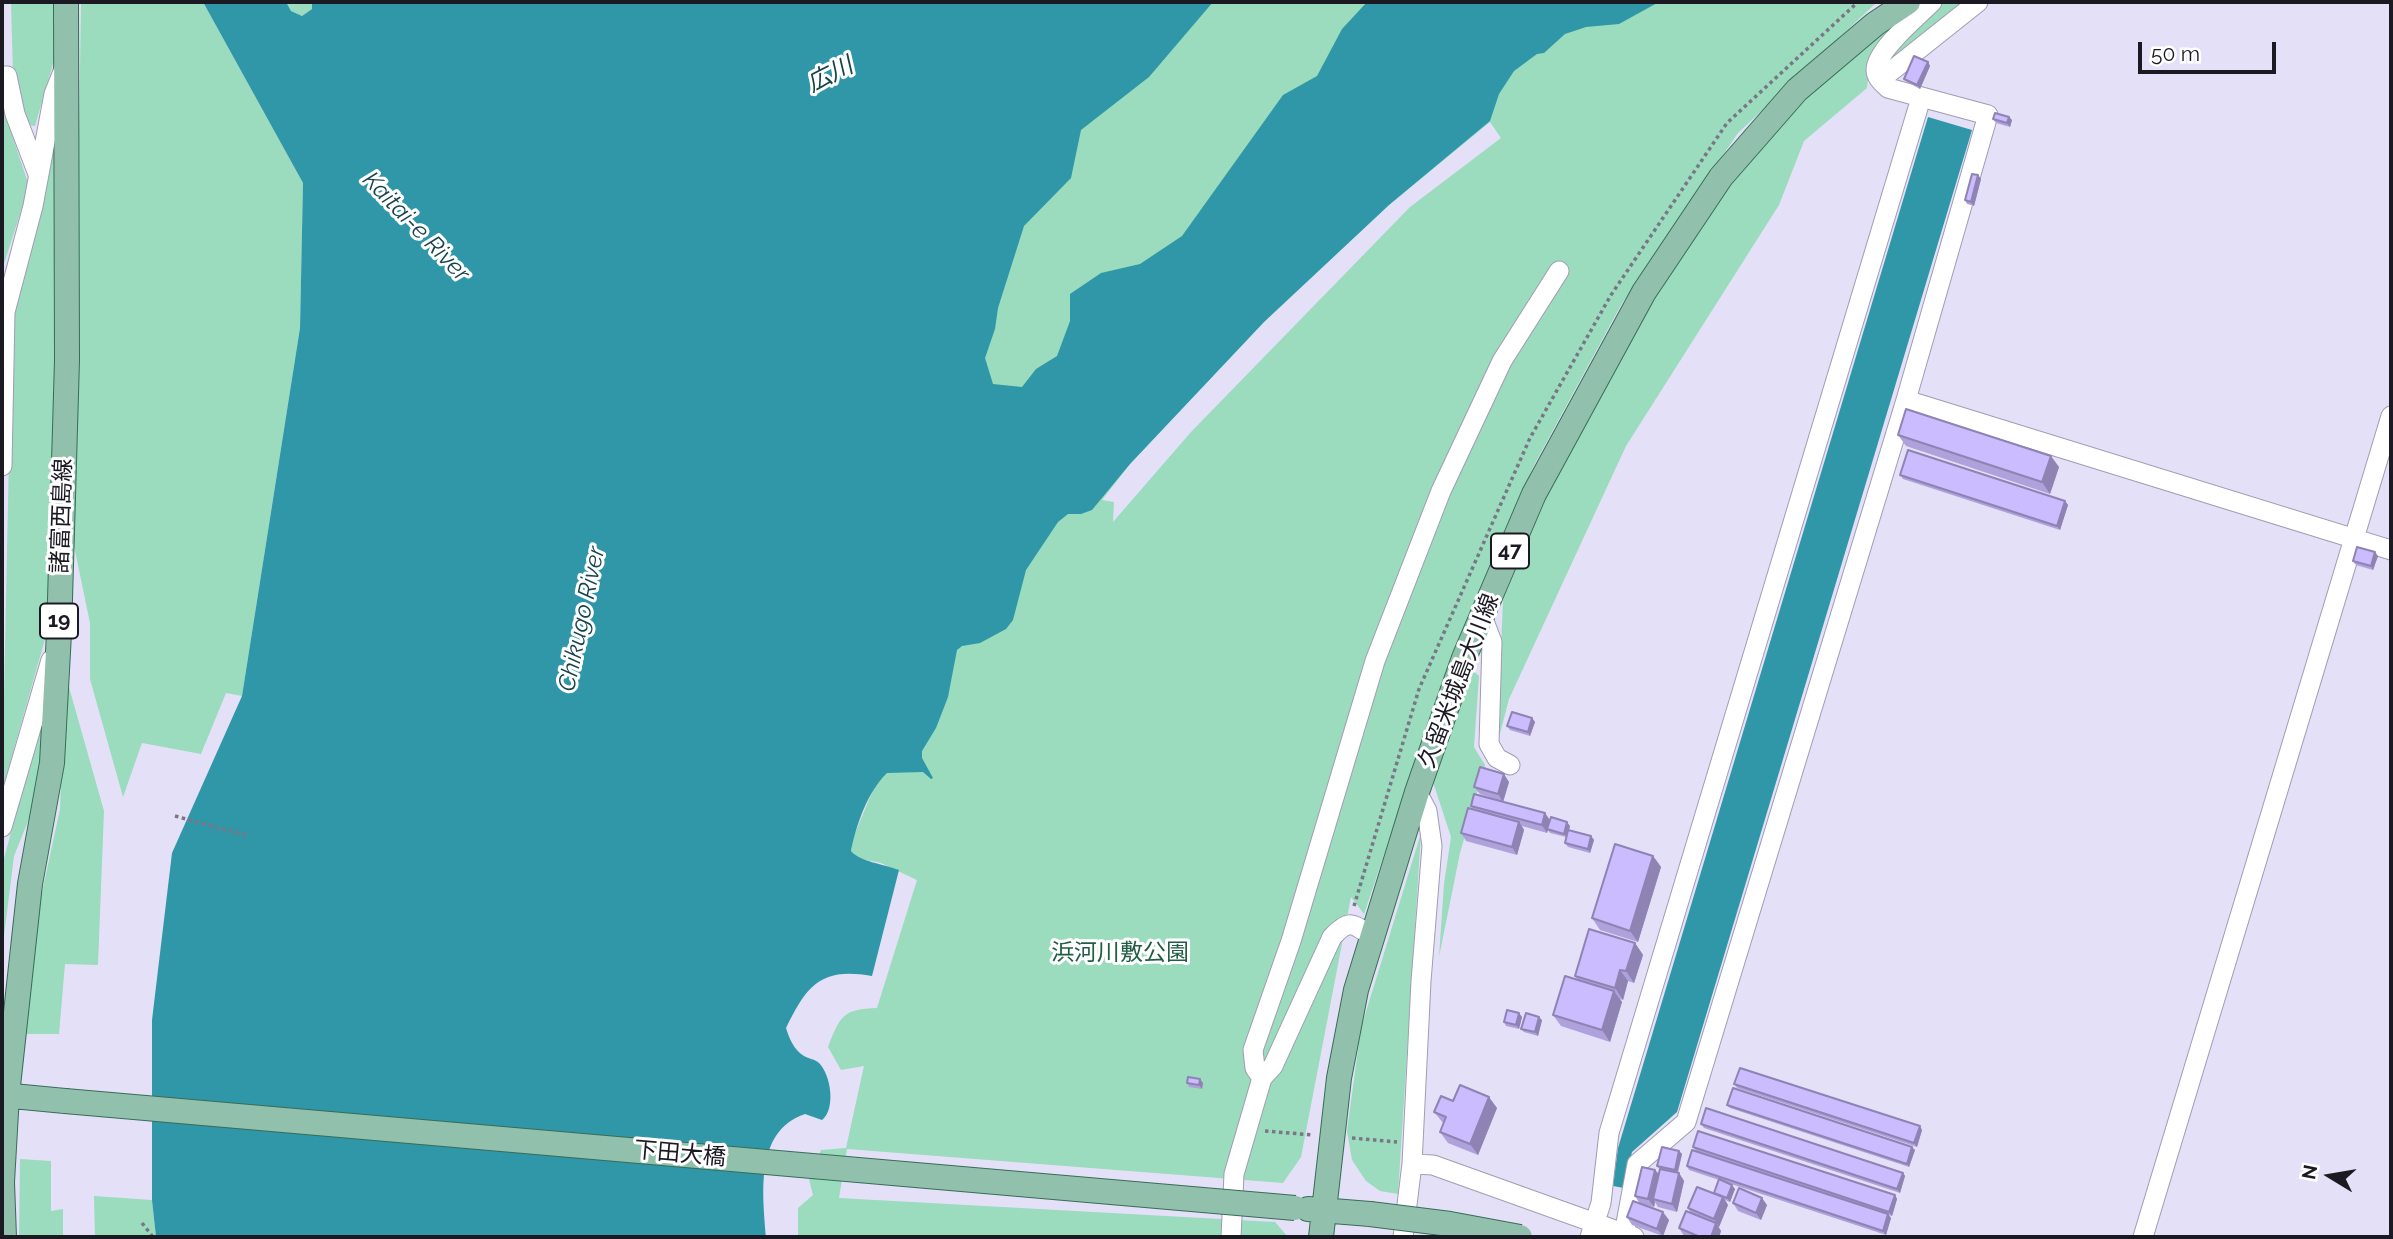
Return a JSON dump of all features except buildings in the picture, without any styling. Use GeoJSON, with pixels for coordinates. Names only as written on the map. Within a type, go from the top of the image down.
{"type":"FeatureCollection","features":[{"type":"Feature","properties":{"kind":"main road","name":"諸富西島線"},"geometry":{"type":"LineString","coordinates":[[4,1237],[4,1095],[30,884],[52,763],[59,633],[67,360],[66,2]]}},
{"type":"Feature","properties":{"kind":"main road","name":"久留米城島大川線"},"geometry":{"type":"LineString","coordinates":[[1321,1237],[1339,1078],[1356,990],[1418,792],[1464,658],[1534,494],[1644,292],[1721,177],[1797,90],[1875,24],[1908,2]]}},
{"type":"Feature","properties":{"kind":"main road","name":"下田大橋"},"geometry":{"type":"LineString","coordinates":[[4,1095],[1370,1214],[1450,1224],[1520,1237]]}},
{"type":"Feature","properties":{"kind":"street"},"geometry":{"type":"LineString","coordinates":[[1412,1164],[1433,1165],[1592,1230],[1629,1236],[1637,1164],[1686,1122],[1906,400],[1987,115],[1888,88],[1880,80],[1876,70],[1881,54],[1932,2]]}},
{"type":"Feature","properties":{"kind":"street"},"geometry":{"type":"LineString","coordinates":[[1880,80],[1978,2]]}},
{"type":"Feature","properties":{"kind":"street"},"geometry":{"type":"LineString","coordinates":[[2,466],[5,312],[33,206],[54,93],[68,62]]}},
{"type":"Feature","properties":{"kind":"street"},"geometry":{"type":"LineString","coordinates":[[2,76],[7,76],[15,114],[38,175]]}},
{"type":"Feature","properties":{"kind":"street"},"geometry":{"type":"LineString","coordinates":[[1592,1230],[1601,1203],[1609,1133],[1922,98]]}},
{"type":"Feature","properties":{"kind":"street"},"geometry":{"type":"LineString","coordinates":[[1262,1078],[1255,1069],[1253,1050],[1291,941],[1375,661],[1441,491],[1502,361],[1559,271]]}},
{"type":"Feature","properties":{"kind":"street"},"geometry":{"type":"LineString","coordinates":[[1906,400],[2391,550]]}},
{"type":"Feature","properties":{"kind":"street"},"geometry":{"type":"LineString","coordinates":[[2143,1237],[2391,416]]}},
{"type":"Feature","properties":{"kind":"street"},"geometry":{"type":"LineString","coordinates":[[1482,616],[1492,642],[1489,744],[1497,758],[1510,765]]}},
{"type":"Feature","properties":{"kind":"street"},"geometry":{"type":"LineString","coordinates":[[2,827],[59,633]]}},
{"type":"Feature","properties":{"kind":"street"},"geometry":{"type":"LineString","coordinates":[[1403,1237],[1412,1164],[1432,846],[1427,811],[1418,792]]}},
{"type":"Feature","properties":{"kind":"street"},"geometry":{"type":"LineString","coordinates":[[1231,1237],[1234,1174],[1262,1078],[1273,1066],[1332,937],[1343,925],[1352,924],[1372,936]]}},
{"type":"Feature","properties":{"kind":"path"},"geometry":{"type":"LineString","coordinates":[[175,816],[249,836]]}},
{"type":"Feature","properties":{"kind":"path"},"geometry":{"type":"LineString","coordinates":[[1259,1130],[1413,1144]]}},
{"type":"Feature","properties":{"kind":"path"},"geometry":{"type":"LineString","coordinates":[[142,1223],[153,1237]]}},
{"type":"Feature","properties":{"kind":"green space"},"geometry":{"type":"Polygon","coordinates":[[[11,2],[54,2],[57,50],[35,126],[25,125],[13,75],[11,2]]]}},
{"type":"Feature","properties":{"kind":"green space"},"geometry":{"type":"Polygon","coordinates":[[[81,2],[203,2],[303,183],[300,328],[242,696],[226,693],[201,754],[142,743],[123,797],[90,679],[90,623],[73,541],[81,2]]]}},
{"type":"Feature","properties":{"kind":"green space"},"geometry":{"type":"Polygon","coordinates":[[[286,2],[312,2],[312,9],[302,16],[291,11],[286,2]]]}},
{"type":"Feature","properties":{"kind":"green space","name":"浜河川敷公園"},"geometry":{"type":"Polygon","coordinates":[[[1181,2],[1877,2],[1738,133],[1621,305],[1533,467],[1441,686],[1364,914],[1351,897],[1301,1157],[1283,1183],[847,1149],[839,1198],[1275,1222],[1288,1237],[798,1237],[798,1208],[813,1195],[809,1179],[821,1150],[846,1148],[864,1066],[841,1070],[828,1047],[844,1016],[857,1010],[877,1008],[917,880],[881,863],[857,858],[851,851],[853,838],[875,785],[1105,381],[938,400],[1020,146],[1181,2]],[[1490,122],[1389,205],[1264,322],[1130,464],[1102,500],[1114,502],[1113,522],[1191,432],[1410,207],[1501,138],[1490,122]]]}},
{"type":"Feature","properties":{"kind":"green space"},"geometry":{"type":"Polygon","coordinates":[[[1923,2],[1869,71],[1867,88],[1804,141],[1779,205],[1626,446],[1509,699],[1497,745],[1503,600],[1555,477],[1655,294],[1730,186],[1807,95],[1923,2]]]}},
{"type":"Feature","properties":{"kind":"green space"},"geometry":{"type":"Polygon","coordinates":[[[1937,2],[1969,2],[1886,66],[1890,52],[1937,2]]]}},
{"type":"Feature","properties":{"kind":"green space"},"geometry":{"type":"Polygon","coordinates":[[[2,105],[29,186],[2,270],[2,105]]]}},
{"type":"Feature","properties":{"kind":"green space"},"geometry":{"type":"Polygon","coordinates":[[[56,115],[55,364],[47,632],[2,791],[12,313],[56,115]]]}},
{"type":"Feature","properties":{"kind":"green space"},"geometry":{"type":"Polygon","coordinates":[[[1471,669],[1479,676],[1474,747],[1485,765],[1460,853],[1439,957],[1444,884],[1451,837],[1433,782],[1471,669]]]}},
{"type":"Feature","properties":{"kind":"green space"},"geometry":{"type":"Polygon","coordinates":[[[65,673],[104,811],[98,965],[65,964],[59,1034],[26,1034],[38,911],[60,809],[65,673]]]}},
{"type":"Feature","properties":{"kind":"green space"},"geometry":{"type":"Polygon","coordinates":[[[44,709],[39,794],[14,856],[2,952],[2,866],[44,709]]]}},
{"type":"Feature","properties":{"kind":"green space"},"geometry":{"type":"Polygon","coordinates":[[[1421,833],[1398,1194],[1380,1191],[1366,1181],[1352,1160],[1347,1131],[1361,1028],[1421,833]]]}},
{"type":"Feature","properties":{"kind":"green space"},"geometry":{"type":"Polygon","coordinates":[[[20,1159],[51,1161],[51,1211],[63,1209],[63,1237],[19,1237],[20,1159]]]}},
{"type":"Feature","properties":{"kind":"green space"},"geometry":{"type":"Polygon","coordinates":[[[94,1196],[152,1200],[156,1237],[95,1237],[94,1196]]]}},
{"type":"Feature","properties":{"kind":"water"},"geometry":{"type":"Polygon","coordinates":[[[203,2],[286,2],[291,11],[302,16],[312,9],[312,2],[1213,2],[1149,77],[1081,130],[1071,178],[1024,226],[985,358],[993,384],[1022,387],[1036,369],[1057,356],[1070,321],[1070,294],[1101,273],[1140,264],[1182,236],[1283,95],[1317,76],[1342,29],[1367,2],[1659,2],[1619,24],[1586,27],[1565,34],[1544,53],[1537,54],[1514,71],[1499,94],[1490,121],[1389,205],[1264,322],[1130,464],[1092,510],[1081,514],[1068,514],[1058,522],[1026,570],[1013,620],[1006,629],[980,643],[962,646],[957,650],[948,697],[936,728],[922,751],[922,758],[933,778],[923,772],[887,773],[869,799],[853,841],[851,851],[855,855],[899,870],[872,976],[840,974],[818,982],[801,1000],[786,1028],[797,1050],[823,1068],[829,1083],[830,1100],[822,1120],[805,1114],[789,1122],[777,1134],[769,1149],[764,1184],[766,1237],[156,1237],[152,1200],[152,1020],[172,853],[242,696],[300,328],[303,183],[203,2]]]}},
{"type":"Feature","properties":{"kind":"water"},"geometry":{"type":"Polygon","coordinates":[[[1928,117],[1972,130],[1677,1112],[1632,1152],[1624,1188],[1613,1186],[1618,1148],[1928,117]]]}},
{"type":"Feature","properties":{"kind":"water label","name":"広川"},"geometry":{"type":"Point","coordinates":[830,75]}},
{"type":"Feature","properties":{"kind":"water label","name":"Kaitai-e River"},"geometry":{"type":"Point","coordinates":[416,227]}},
{"type":"Feature","properties":{"kind":"water label","name":"Chikugo River"},"geometry":{"type":"Point","coordinates":[582,619]}}]}
